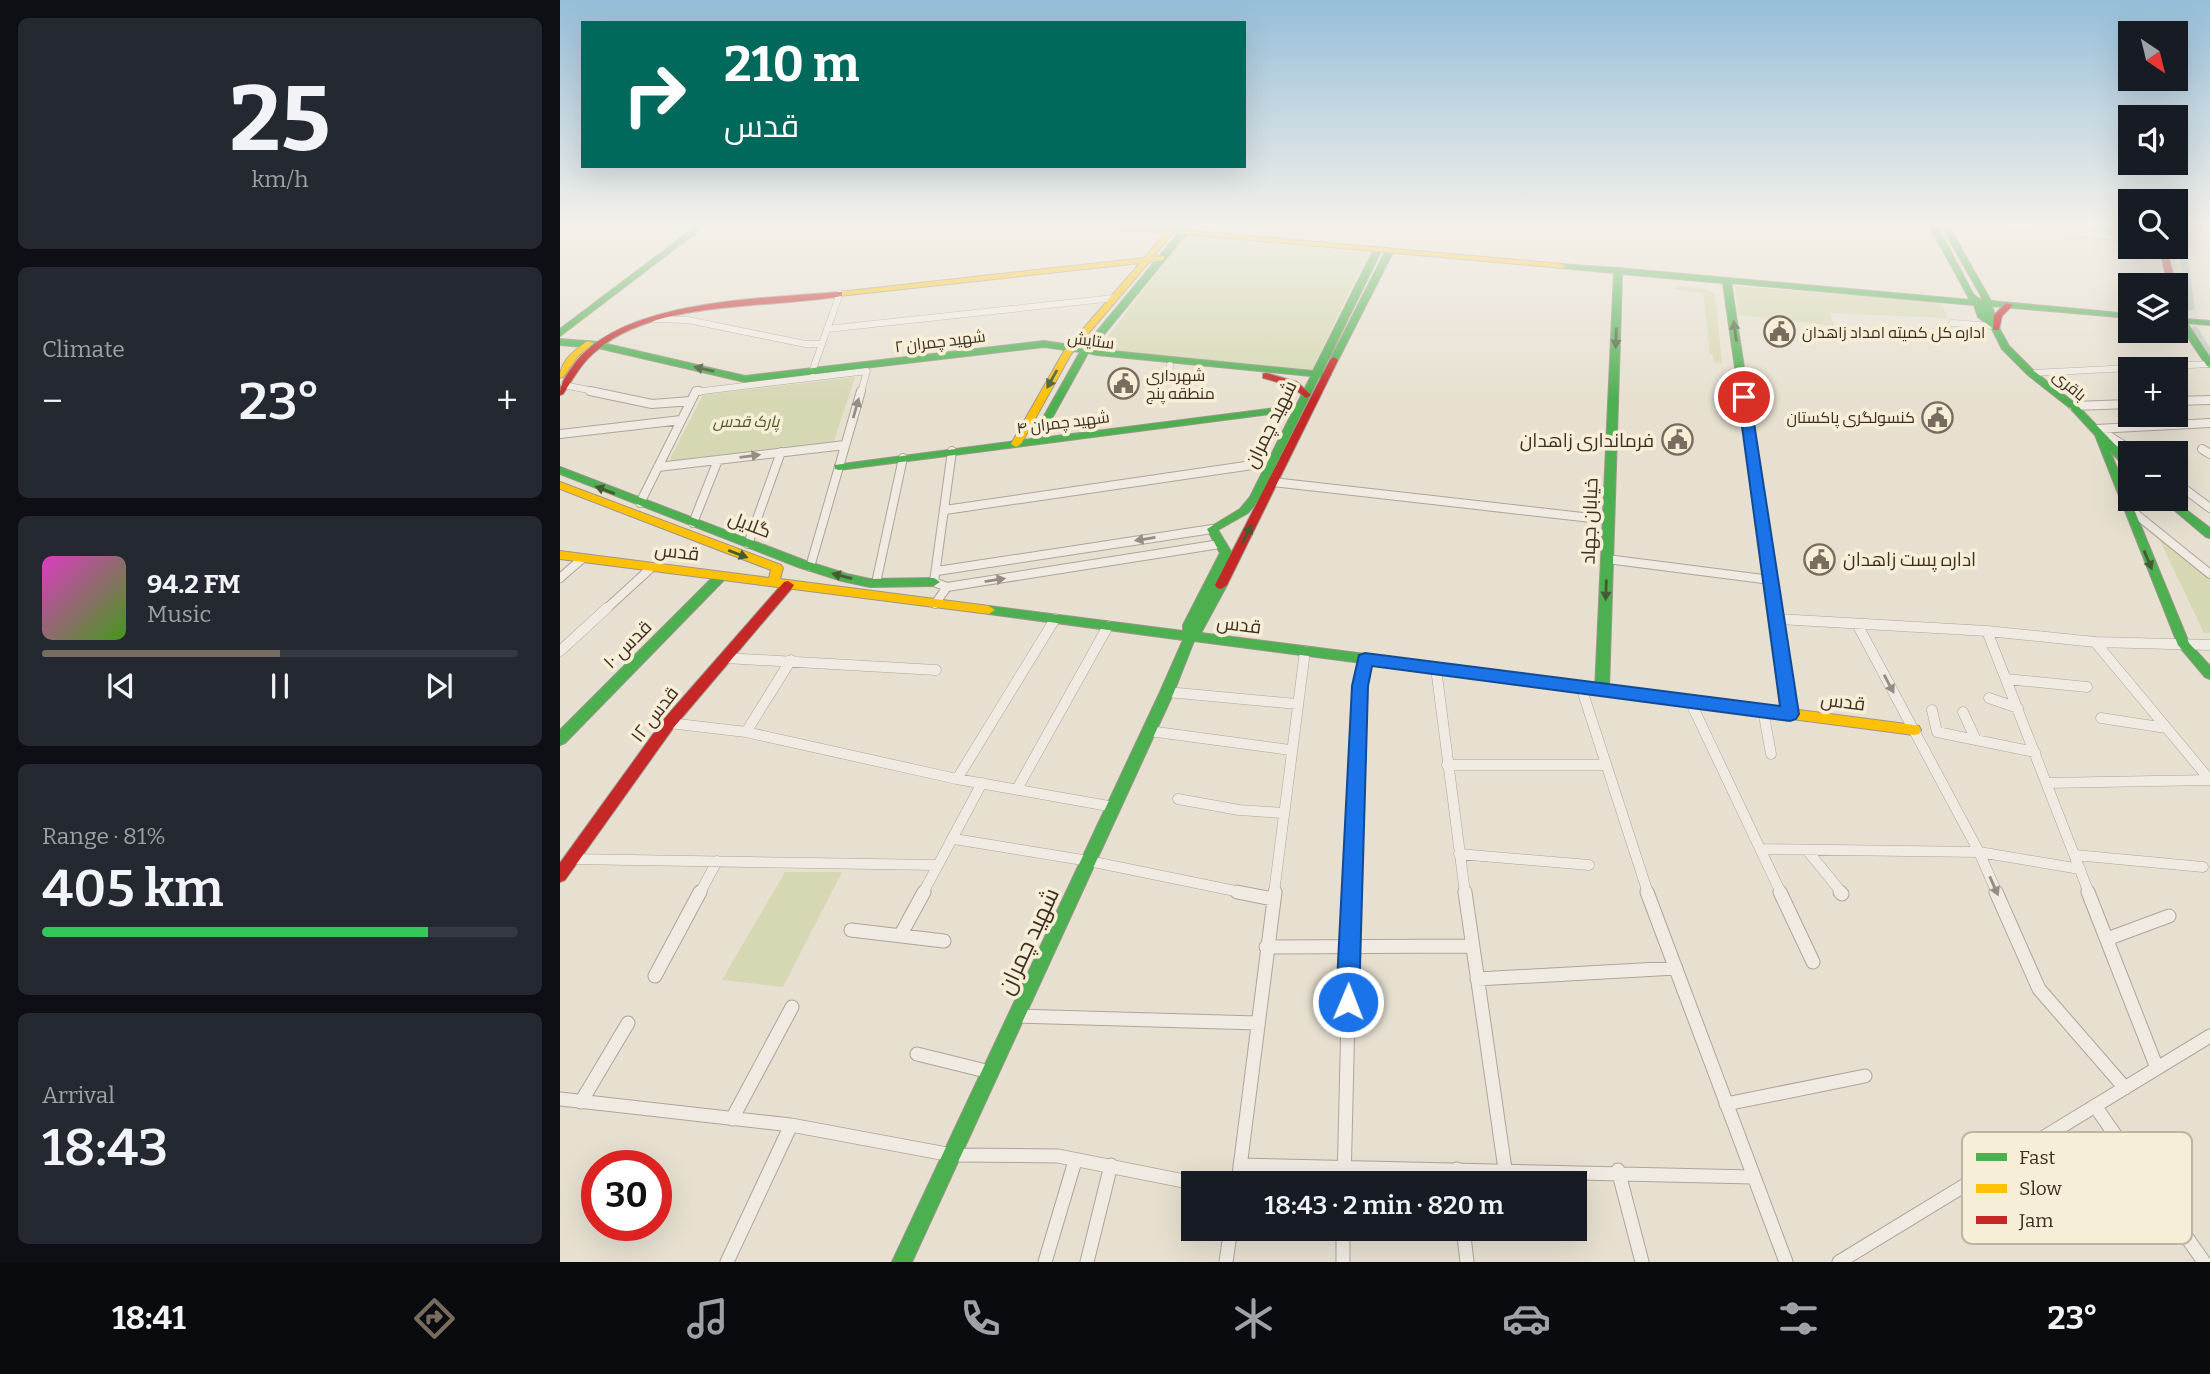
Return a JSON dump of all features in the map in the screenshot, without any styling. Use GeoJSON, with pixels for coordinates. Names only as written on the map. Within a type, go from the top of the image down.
{"type":"FeatureCollection","features":[{"type":"Feature","properties":{"kind":"street"},"geometry":{"type":"LineString","coordinates":[[560,323],[610,284]]}},
{"type":"Feature","properties":{"kind":"street"},"geometry":{"type":"LineString","coordinates":[[560,333],[625,284]]}},
{"type":"Feature","properties":{"kind":"street"},"geometry":{"type":"LineString","coordinates":[[691,401],[652,404],[561,384],[593,345],[649,315],[681,307],[912,284]]}},
{"type":"Feature","properties":{"kind":"street"},"geometry":{"type":"LineString","coordinates":[[593,345],[653,318],[926,284]]}},
{"type":"Feature","properties":{"kind":"street"},"geometry":{"type":"LineString","coordinates":[[1016,444],[1114,298],[1128,284]]}},
{"type":"Feature","properties":{"kind":"street"},"geometry":{"type":"LineString","coordinates":[[1035,441],[1077,352],[1130,297],[1137,284]]}},
{"type":"Feature","properties":{"kind":"street","name":"شهید چمران"},"geometry":{"type":"LineString","coordinates":[[902,1262],[1167,692],[1190,637],[1200,626],[1273,482],[1367,284]]}},
{"type":"Feature","properties":{"kind":"street","name":"خیابان جهاد"},"geometry":{"type":"LineString","coordinates":[[1602,690],[1617,284]]}},
{"type":"Feature","properties":{"kind":"street"},"geometry":{"type":"LineString","coordinates":[[1731,284],[1790,714]]}},
{"type":"Feature","properties":{"kind":"street"},"geometry":{"type":"LineString","coordinates":[[1800,284],[2118,308]]}},
{"type":"Feature","properties":{"kind":"street"},"geometry":{"type":"LineString","coordinates":[[1970,284],[1980,299],[2009,305],[2118,315]]}},
{"type":"Feature","properties":{"kind":"street"},"geometry":{"type":"LineString","coordinates":[[1973,284],[1980,299]]}},
{"type":"Feature","properties":{"kind":"street"},"geometry":{"type":"LineString","coordinates":[[812,372],[840,293]]}},
{"type":"Feature","properties":{"kind":"street"},"geometry":{"type":"LineString","coordinates":[[827,329],[1130,297]]}},
{"type":"Feature","properties":{"kind":"street","name":"باقری"},"geometry":{"type":"LineString","coordinates":[[1980,299],[1982,317],[1995,328],[2006,347],[2031,373],[2073,406],[2096,429],[2119,441]]}},
{"type":"Feature","properties":{"kind":"street"},"geometry":{"type":"LineString","coordinates":[[1952,323],[1995,328],[1997,315],[2009,305]]}},
{"type":"Feature","properties":{"kind":"street"},"geometry":{"type":"LineString","coordinates":[[685,316],[805,344],[822,344]]}},
{"type":"Feature","properties":{"kind":"street"},"geometry":{"type":"LineString","coordinates":[[2188,317],[2210,316]]}},
{"type":"Feature","properties":{"kind":"street"},"geometry":{"type":"LineString","coordinates":[[2188,319],[2210,323]]}},
{"type":"Feature","properties":{"kind":"street"},"geometry":{"type":"LineString","coordinates":[[2188,334],[2210,364]]}},
{"type":"Feature","properties":{"kind":"street","name":"شهید چمران ۲"},"geometry":{"type":"LineString","coordinates":[[560,342],[593,345],[746,379],[868,368]]}},
{"type":"Feature","properties":{"kind":"street","name":"ستایش"},"geometry":{"type":"LineString","coordinates":[[868,368],[1044,350],[1077,352],[1169,371],[1281,379],[1306,395]]}},
{"type":"Feature","properties":{"kind":"street"},"geometry":{"type":"LineString","coordinates":[[1077,352],[1322,374]]}},
{"type":"Feature","properties":{"kind":"street"},"geometry":{"type":"LineString","coordinates":[[2031,373],[2210,364]]}},
{"type":"Feature","properties":{"kind":"street"},"geometry":{"type":"LineString","coordinates":[[640,503],[696,391],[868,368],[810,567]]}},
{"type":"Feature","properties":{"kind":"street","name":"شهید چمران"},"geometry":{"type":"LineString","coordinates":[[1212,529],[1244,511],[1255,498],[1306,395],[1322,374]]}},
{"type":"Feature","properties":{"kind":"street"},"geometry":{"type":"LineString","coordinates":[[2188,401],[2210,400]]}},
{"type":"Feature","properties":{"kind":"street"},"geometry":{"type":"LineString","coordinates":[[2073,406],[2118,404]]}},
{"type":"Feature","properties":{"kind":"street","name":"شهید چمران ۴"},"geometry":{"type":"LineString","coordinates":[[839,467],[1291,409]]}},
{"type":"Feature","properties":{"kind":"street"},"geometry":{"type":"LineString","coordinates":[[560,434],[681,420]]}},
{"type":"Feature","properties":{"kind":"street"},"geometry":{"type":"LineString","coordinates":[[2096,429],[2210,423]]}},
{"type":"Feature","properties":{"kind":"street"},"geometry":{"type":"LineString","coordinates":[[2096,429],[2118,453]]}},
{"type":"Feature","properties":{"kind":"street"},"geometry":{"type":"LineString","coordinates":[[2096,429],[2118,487]]}},
{"type":"Feature","properties":{"kind":"street"},"geometry":{"type":"LineString","coordinates":[[658,467],[845,444]]}},
{"type":"Feature","properties":{"kind":"street"},"geometry":{"type":"LineString","coordinates":[[2202,449],[2210,454]]}},
{"type":"Feature","properties":{"kind":"street"},"geometry":{"type":"LineString","coordinates":[[935,577],[952,451]]}},
{"type":"Feature","properties":{"kind":"street"},"geometry":{"type":"LineString","coordinates":[[748,544],[781,452]]}},
{"type":"Feature","properties":{"kind":"street"},"geometry":{"type":"LineString","coordinates":[[876,583],[903,458]]}},
{"type":"Feature","properties":{"kind":"street"},"geometry":{"type":"LineString","coordinates":[[693,523],[718,460]]}},
{"type":"Feature","properties":{"kind":"street"},"geometry":{"type":"LineString","coordinates":[[945,510],[1273,462]]}},
{"type":"Feature","properties":{"kind":"street","name":"گلایل"},"geometry":{"type":"LineString","coordinates":[[560,470],[810,567],[876,583],[935,577]]}},
{"type":"Feature","properties":{"kind":"street"},"geometry":{"type":"LineString","coordinates":[[1273,482],[1609,520]]}},
{"type":"Feature","properties":{"kind":"street","name":"گلایل"},"geometry":{"type":"LineString","coordinates":[[560,485],[776,568],[773,583]]}},
{"type":"Feature","properties":{"kind":"street"},"geometry":{"type":"LineString","coordinates":[[2188,492],[2210,508]]}},
{"type":"Feature","properties":{"kind":"street"},"geometry":{"type":"LineString","coordinates":[[2127,511],[2184,645],[2210,674]]}},
{"type":"Feature","properties":{"kind":"street"},"geometry":{"type":"LineString","coordinates":[[2131,511],[2210,574]]}},
{"type":"Feature","properties":{"kind":"street"},"geometry":{"type":"LineString","coordinates":[[2181,511],[2210,534]]}},
{"type":"Feature","properties":{"kind":"street"},"geometry":{"type":"LineString","coordinates":[[935,577],[1212,529],[1220,544],[947,587],[935,604]]}},
{"type":"Feature","properties":{"kind":"street","name":"شهید چمران"},"geometry":{"type":"LineString","coordinates":[[1190,637],[1189,625],[1226,553],[1220,544]]}},
{"type":"Feature","properties":{"kind":"street","name":"قدس"},"geometry":{"type":"LineString","coordinates":[[560,555],[1914,730]]}},
{"type":"Feature","properties":{"kind":"street"},"geometry":{"type":"LineString","coordinates":[[560,578],[583,558]]}},
{"type":"Feature","properties":{"kind":"street"},"geometry":{"type":"LineString","coordinates":[[1607,559],[1771,580]]}},
{"type":"Feature","properties":{"kind":"street"},"geometry":{"type":"LineString","coordinates":[[560,651],[652,567]]}},
{"type":"Feature","properties":{"kind":"street","name":"قدس ۱۰"},"geometry":{"type":"LineString","coordinates":[[560,739],[722,576]]}},
{"type":"Feature","properties":{"kind":"street"},"geometry":{"type":"LineString","coordinates":[[935,577],[947,587]]}},
{"type":"Feature","properties":{"kind":"street","name":"قدس ۱۲"},"geometry":{"type":"LineString","coordinates":[[560,875],[669,723],[788,585]]}},
{"type":"Feature","properties":{"kind":"street"},"geometry":{"type":"LineString","coordinates":[[957,779],[1055,619]]}},
{"type":"Feature","properties":{"kind":"street"},"geometry":{"type":"LineString","coordinates":[[1777,619],[1987,631],[2095,642],[2210,645]]}},
{"type":"Feature","properties":{"kind":"street"},"geometry":{"type":"LineString","coordinates":[[1857,624],[1979,852],[2039,989],[2125,1088]]}},
{"type":"Feature","properties":{"kind":"street"},"geometry":{"type":"LineString","coordinates":[[1017,789],[1108,626]]}},
{"type":"Feature","properties":{"kind":"street"},"geometry":{"type":"LineString","coordinates":[[1987,631],[2157,1068]]}},
{"type":"Feature","properties":{"kind":"street"},"geometry":{"type":"LineString","coordinates":[[2095,642],[2210,780]]}},
{"type":"Feature","properties":{"kind":"street"},"geometry":{"type":"LineString","coordinates":[[1240,1171],[1290,750],[1305,651]]}},
{"type":"Feature","properties":{"kind":"street"},"geometry":{"type":"LineString","coordinates":[[725,658],[936,670]]}},
{"type":"Feature","properties":{"kind":"street"},"geometry":{"type":"LineString","coordinates":[[1344,1171],[1349,947],[1360,686],[1365,659]]}},
{"type":"Feature","properties":{"kind":"street"},"geometry":{"type":"LineString","coordinates":[[746,732],[791,660]]}},
{"type":"Feature","properties":{"kind":"street"},"geometry":{"type":"LineString","coordinates":[[1436,668],[1447,765],[1505,1170]]}},
{"type":"Feature","properties":{"kind":"street"},"geometry":{"type":"LineString","coordinates":[[2006,679],[2087,687]]}},
{"type":"Feature","properties":{"kind":"street"},"geometry":{"type":"LineString","coordinates":[[1581,687],[1633,853],[1786,1262]]}},
{"type":"Feature","properties":{"kind":"street"},"geometry":{"type":"LineString","coordinates":[[1167,692],[1297,704]]}},
{"type":"Feature","properties":{"kind":"street"},"geometry":{"type":"LineString","coordinates":[[1989,698],[2018,708]]}},
{"type":"Feature","properties":{"kind":"street"},"geometry":{"type":"LineString","coordinates":[[1690,701],[1813,962]]}},
{"type":"Feature","properties":{"kind":"street"},"geometry":{"type":"LineString","coordinates":[[1763,710],[1771,754]]}},
{"type":"Feature","properties":{"kind":"street"},"geometry":{"type":"LineString","coordinates":[[1932,710],[1937,732],[2035,752]]}},
{"type":"Feature","properties":{"kind":"street"},"geometry":{"type":"LineString","coordinates":[[1963,712],[1976,740]]}},
{"type":"Feature","properties":{"kind":"street"},"geometry":{"type":"LineString","coordinates":[[2101,718],[2166,728]]}},
{"type":"Feature","properties":{"kind":"street"},"geometry":{"type":"LineString","coordinates":[[669,723],[746,732],[957,779],[1114,807]]}},
{"type":"Feature","properties":{"kind":"street"},"geometry":{"type":"LineString","coordinates":[[1149,731],[1290,750]]}},
{"type":"Feature","properties":{"kind":"street"},"geometry":{"type":"LineString","coordinates":[[1447,765],[1606,765]]}},
{"type":"Feature","properties":{"kind":"street"},"geometry":{"type":"LineString","coordinates":[[2047,783],[2210,780]]}},
{"type":"Feature","properties":{"kind":"street"},"geometry":{"type":"LineString","coordinates":[[900,936],[982,783]]}},
{"type":"Feature","properties":{"kind":"street"},"geometry":{"type":"LineString","coordinates":[[1178,799],[1238,810],[1283,813]]}},
{"type":"Feature","properties":{"kind":"street"},"geometry":{"type":"LineString","coordinates":[[954,839],[1089,861],[1272,899]]}},
{"type":"Feature","properties":{"kind":"street"},"geometry":{"type":"LineString","coordinates":[[1760,849],[1979,852],[2080,869]]}},
{"type":"Feature","properties":{"kind":"street"},"geometry":{"type":"LineString","coordinates":[[1807,850],[1842,894]]}},
{"type":"Feature","properties":{"kind":"street"},"geometry":{"type":"LineString","coordinates":[[1460,855],[1589,865]]}},
{"type":"Feature","properties":{"kind":"street"},"geometry":{"type":"LineString","coordinates":[[2075,855],[2203,867]]}},
{"type":"Feature","properties":{"kind":"street"},"geometry":{"type":"LineString","coordinates":[[569,859],[937,864]]}},
{"type":"Feature","properties":{"kind":"street"},"geometry":{"type":"LineString","coordinates":[[655,976],[717,861]]}},
{"type":"Feature","properties":{"kind":"street"},"geometry":{"type":"LineString","coordinates":[[2107,939],[2169,916]]}},
{"type":"Feature","properties":{"kind":"street"},"geometry":{"type":"LineString","coordinates":[[851,930],[944,941]]}},
{"type":"Feature","properties":{"kind":"street"},"geometry":{"type":"LineString","coordinates":[[1266,947],[1472,946]]}},
{"type":"Feature","properties":{"kind":"street"},"geometry":{"type":"LineString","coordinates":[[1477,979],[1676,968]]}},
{"type":"Feature","properties":{"kind":"street"},"geometry":{"type":"LineString","coordinates":[[732,1119],[792,1007]]}},
{"type":"Feature","properties":{"kind":"street"},"geometry":{"type":"LineString","coordinates":[[1017,1016],[1257,1023]]}},
{"type":"Feature","properties":{"kind":"street"},"geometry":{"type":"LineString","coordinates":[[581,1102],[628,1023]]}},
{"type":"Feature","properties":{"kind":"street"},"geometry":{"type":"LineString","coordinates":[[2052,1132],[2210,1035]]}},
{"type":"Feature","properties":{"kind":"street"},"geometry":{"type":"LineString","coordinates":[[917,1054],[990,1072]]}},
{"type":"Feature","properties":{"kind":"street"},"geometry":{"type":"LineString","coordinates":[[1726,1104],[1866,1076]]}},
{"type":"Feature","properties":{"kind":"street"},"geometry":{"type":"LineString","coordinates":[[560,1099],[791,1125],[952,1155],[1058,1156],[1181,1180]]}},
{"type":"Feature","properties":{"kind":"street"},"geometry":{"type":"LineString","coordinates":[[2095,1106],[2113,1132]]}},
{"type":"Feature","properties":{"kind":"street"},"geometry":{"type":"LineString","coordinates":[[727,1262],[791,1125]]}},
{"type":"Feature","properties":{"kind":"street"},"geometry":{"type":"LineString","coordinates":[[1045,1262],[1075,1161]]}},
{"type":"Feature","properties":{"kind":"street"},"geometry":{"type":"LineString","coordinates":[[1087,1262],[1111,1165]]}},
{"type":"Feature","properties":{"kind":"street"},"geometry":{"type":"LineString","coordinates":[[1241,1165],[1297,1171]]}},
{"type":"Feature","properties":{"kind":"street"},"geometry":{"type":"LineString","coordinates":[[1497,1171],[1618,1170],[1753,1177]]}},
{"type":"Feature","properties":{"kind":"street"},"geometry":{"type":"LineString","coordinates":[[1618,1170],[1642,1262]]}},
{"type":"Feature","properties":{"kind":"street"},"geometry":{"type":"LineString","coordinates":[[1839,1262],[1962,1187]]}},
{"type":"Feature","properties":{"kind":"street"},"geometry":{"type":"LineString","coordinates":[[1226,1262],[1229,1241]]}},
{"type":"Feature","properties":{"kind":"street"},"geometry":{"type":"LineString","coordinates":[[1343,1241],[1343,1262]]}},
{"type":"Feature","properties":{"kind":"street"},"geometry":{"type":"LineString","coordinates":[[1464,1241],[1466,1262]]}},
{"type":"Feature","properties":{"kind":"street"},"geometry":{"type":"LineString","coordinates":[[2191,1244],[2204,1262]]}},
{"type":"Feature","properties":{"kind":"green space"},"geometry":{"type":"Polygon","coordinates":[[[1148,284],[1353,284],[1312,370],[1108,350],[1102,344],[1148,284]]]}},
{"type":"Feature","properties":{"kind":"green space"},"geometry":{"type":"Polygon","coordinates":[[[1677,286],[1704,288],[1715,294],[1722,363],[1713,362],[1713,355],[1710,354],[1703,293],[1673,289],[1677,286]]]}},
{"type":"Feature","properties":{"kind":"green space"},"geometry":{"type":"Polygon","coordinates":[[[1735,286],[1940,302],[1948,318],[1830,313],[1834,326],[1738,315],[1735,286]]]}},
{"type":"Feature","properties":{"kind":"green space","name":"پارک قدس"},"geometry":{"type":"Polygon","coordinates":[[[855,377],[834,441],[669,461],[703,395],[855,377]]]}},
{"type":"Feature","properties":{"kind":"green space"},"geometry":{"type":"Polygon","coordinates":[[[2153,526],[2210,577],[2210,633],[2204,633],[2153,526]]]}},
{"type":"Feature","properties":{"kind":"green space"},"geometry":{"type":"Polygon","coordinates":[[[785,872],[842,872],[783,987],[722,980],[785,872]]]}},
{"type":"Feature","properties":{"kind":"waterway"},"geometry":{"type":"LineString","coordinates":[[2188,284],[2191,307]]}},
{"type":"Feature","properties":{"kind":"waterway"},"geometry":{"type":"LineString","coordinates":[[2195,330],[2210,354]]}},
{"type":"Feature","properties":{"kind":"traffic: fast"},"geometry":{"type":"LineString","coordinates":[[560,333],[625,284]]}},
{"type":"Feature","properties":{"kind":"traffic: fast"},"geometry":{"type":"LineString","coordinates":[[1035,441],[1082,355],[1141,284]]}},
{"type":"Feature","properties":{"kind":"traffic: fast"},"geometry":{"type":"LineString","coordinates":[[1190,637],[1189,625],[1226,553],[1212,529],[1244,511],[1255,498],[1361,284]]}},
{"type":"Feature","properties":{"kind":"traffic: fast"},"geometry":{"type":"LineString","coordinates":[[1334,360],[1373,284]]}},
{"type":"Feature","properties":{"kind":"traffic: fast"},"geometry":{"type":"LineString","coordinates":[[1602,690],[1617,284]]}},
{"type":"Feature","properties":{"kind":"traffic: fast"},"geometry":{"type":"LineString","coordinates":[[1728,284],[1790,714]]}},
{"type":"Feature","properties":{"kind":"traffic: fast"},"geometry":{"type":"LineString","coordinates":[[1765,284],[2118,315]]}},
{"type":"Feature","properties":{"kind":"traffic: fast"},"geometry":{"type":"LineString","coordinates":[[1964,284],[1977,302],[1982,317],[1994,326],[2005,347],[2031,373],[2073,406],[2118,453]]}},
{"type":"Feature","properties":{"kind":"traffic: fast"},"geometry":{"type":"LineString","coordinates":[[1978,284],[1985,296],[1994,326]]}},
{"type":"Feature","properties":{"kind":"traffic: fast"},"geometry":{"type":"LineString","coordinates":[[2188,321],[2210,323]]}},
{"type":"Feature","properties":{"kind":"traffic: fast"},"geometry":{"type":"LineString","coordinates":[[2188,332],[2210,364]]}},
{"type":"Feature","properties":{"kind":"traffic: fast"},"geometry":{"type":"LineString","coordinates":[[560,342],[598,345],[745,379],[1044,344],[1097,352],[1327,375]]}},
{"type":"Feature","properties":{"kind":"traffic: fast"},"geometry":{"type":"LineString","coordinates":[[839,467],[1291,409]]}},
{"type":"Feature","properties":{"kind":"traffic: fast"},"geometry":{"type":"LineString","coordinates":[[2099,436],[2184,645],[2210,674]]}},
{"type":"Feature","properties":{"kind":"traffic: fast"},"geometry":{"type":"LineString","coordinates":[[560,470],[802,564],[846,578],[870,583],[934,582]]}},
{"type":"Feature","properties":{"kind":"traffic: fast"},"geometry":{"type":"LineString","coordinates":[[2181,511],[2210,534]]}},
{"type":"Feature","properties":{"kind":"traffic: fast"},"geometry":{"type":"LineString","coordinates":[[560,739],[721,576]]}},
{"type":"Feature","properties":{"kind":"traffic: fast"},"geometry":{"type":"LineString","coordinates":[[902,1262],[1167,692],[1190,637],[1200,626],[1221,585]]}},
{"type":"Feature","properties":{"kind":"traffic: fast"},"geometry":{"type":"LineString","coordinates":[[989,610],[1530,680]]}},
{"type":"Feature","properties":{"kind":"traffic: slow"},"geometry":{"type":"LineString","coordinates":[[839,294],[929,284]]}},
{"type":"Feature","properties":{"kind":"traffic: slow"},"geometry":{"type":"LineString","coordinates":[[1016,444],[1067,353],[1126,284]]}},
{"type":"Feature","properties":{"kind":"traffic: slow"},"geometry":{"type":"LineString","coordinates":[[560,375],[575,354],[590,343]]}},
{"type":"Feature","properties":{"kind":"traffic: slow"},"geometry":{"type":"LineString","coordinates":[[560,485],[777,568],[773,583]]}},
{"type":"Feature","properties":{"kind":"traffic: slow"},"geometry":{"type":"LineString","coordinates":[[560,555],[989,610]]}},
{"type":"Feature","properties":{"kind":"traffic: slow"},"geometry":{"type":"LineString","coordinates":[[1530,680],[1914,730]]}},
{"type":"Feature","properties":{"kind":"traffic: jam"},"geometry":{"type":"LineString","coordinates":[[560,392],[580,362],[596,346],[619,332],[646,321],[712,307],[839,294]]}},
{"type":"Feature","properties":{"kind":"traffic: jam"},"geometry":{"type":"LineString","coordinates":[[1996,328],[1998,315],[2009,305]]}},
{"type":"Feature","properties":{"kind":"traffic: jam"},"geometry":{"type":"LineString","coordinates":[[1221,585],[1334,360]]}},
{"type":"Feature","properties":{"kind":"traffic: jam"},"geometry":{"type":"LineString","coordinates":[[1266,376],[1294,384],[1306,395]]}},
{"type":"Feature","properties":{"kind":"traffic: jam"},"geometry":{"type":"LineString","coordinates":[[560,875],[669,723],[788,585]]}},
{"type":"Feature","properties":{"kind":"place","name":"اداره کل کمیته امداد زاهدان"},"geometry":{"type":"Point","coordinates":[1779,332]}},
{"type":"Feature","properties":{"kind":"place","name":"شهرداری منطقه پنج"},"geometry":{"type":"Point","coordinates":[1123,384]}},
{"type":"Feature","properties":{"kind":"place","name":"کنسولگری پاکستان"},"geometry":{"type":"Point","coordinates":[1938,417]}},
{"type":"Feature","properties":{"kind":"place","name":"فرمانداری زاهدان"},"geometry":{"type":"Point","coordinates":[1677,440]}},
{"type":"Feature","properties":{"kind":"place","name":"اداره پست زاهدان"},"geometry":{"type":"Point","coordinates":[1820,559]}},
{"type":"Feature","properties":{"kind":"route"},"geometry":{"type":"LineString","coordinates":[[1348,1002],[1360,686],[1365,659],[1790,714],[1744,397]]}}]}
